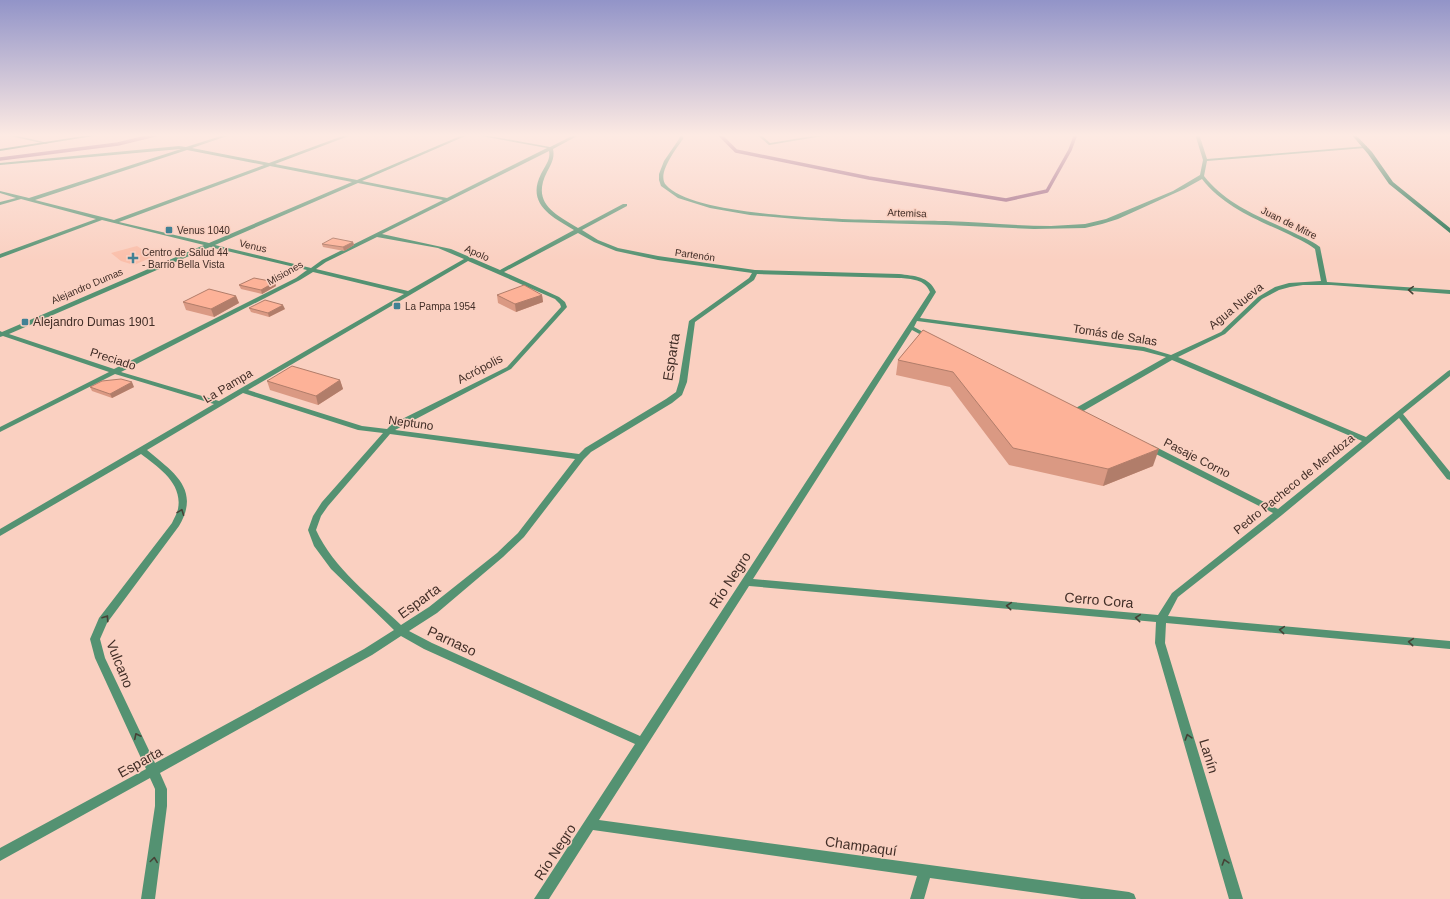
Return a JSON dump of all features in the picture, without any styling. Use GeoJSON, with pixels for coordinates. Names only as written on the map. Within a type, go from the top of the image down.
{"type":"FeatureCollection","features":[{"type":"Feature","properties":{"kind":"main road"},"geometry":{"type":"LineString","coordinates":[[1387,176],[1396,187],[1450,231]]}},
{"type":"Feature","properties":{"kind":"street"},"geometry":{"type":"LineString","coordinates":[[29,200],[103,176]]}},
{"type":"Feature","properties":{"kind":"street"},"geometry":{"type":"LineString","coordinates":[[114,222],[238,176]]}},
{"type":"Feature","properties":{"kind":"street"},"geometry":{"type":"LineString","coordinates":[[327,176],[447,199]]}},
{"type":"Feature","properties":{"kind":"street","name":"Alejandro Dumas"},"geometry":{"type":"LineString","coordinates":[[1,334],[370,176]]}},
{"type":"Feature","properties":{"kind":"street","name":"Misiones"},"geometry":{"type":"LineString","coordinates":[[0,430],[298,279],[324,261],[494,176]]}},
{"type":"Feature","properties":{"kind":"street","name":"Partenón"},"geometry":{"type":"LineString","coordinates":[[542,176],[538,185],[542,203],[551,214],[596,240],[637,254],[755,272],[885,274],[920,279]]}},
{"type":"Feature","properties":{"kind":"street","name":"Artemisa"},"geometry":{"type":"LineString","coordinates":[[661,176],[662,184],[666,189],[687,201],[749,213],[781,217],[1044,227],[1085,226],[1107,221],[1172,193],[1194,182],[1202,176]]}},
{"type":"Feature","properties":{"kind":"street","name":"Juan de Mitre"},"geometry":{"type":"LineString","coordinates":[[1202,176],[1210,188],[1238,208],[1307,240],[1318,248],[1324,284]]}},
{"type":"Feature","properties":{"kind":"street","name":"Venus"},"geometry":{"type":"LineString","coordinates":[[0,192],[101,219],[409,293]]}},
{"type":"Feature","properties":{"kind":"street"},"geometry":{"type":"LineString","coordinates":[[0,204],[20,198]]}},
{"type":"Feature","properties":{"kind":"street"},"geometry":{"type":"LineString","coordinates":[[500,272],[625,205]]}},
{"type":"Feature","properties":{"kind":"street"},"geometry":{"type":"LineString","coordinates":[[0,256],[101,219]]}},
{"type":"Feature","properties":{"kind":"street","name":"Apolo"},"geometry":{"type":"LineString","coordinates":[[377,235],[440,247],[500,272],[557,298],[563,303]]}},
{"type":"Feature","properties":{"kind":"street","name":"La Pampa"},"geometry":{"type":"LineString","coordinates":[[0,533],[467,259]]}},
{"type":"Feature","properties":{"kind":"street","name":"Esparta"},"geometry":{"type":"LineString","coordinates":[[0,855],[368,652],[433,610],[521,535],[581,457],[598,444],[669,401],[679,393],[683,382],[692,321],[752,279],[755,272]]}},
{"type":"Feature","properties":{"kind":"street","name":"Río Negro"},"geometry":{"type":"LineString","coordinates":[[541,899],[933,292],[931,286],[920,279]]}},
{"type":"Feature","properties":{"kind":"street","name":"Agua Nueva"},"geometry":{"type":"LineString","coordinates":[[1077,411],[1172,356],[1223,333],[1265,294],[1272,290],[1300,283],[1450,292]]}},
{"type":"Feature","properties":{"kind":"street","name":"Acrópolis"},"geometry":{"type":"LineString","coordinates":[[388,432],[414,415],[509,368],[564,307],[563,303]]}},
{"type":"Feature","properties":{"kind":"street"},"geometry":{"type":"LineString","coordinates":[[913,323],[938,341]]}},
{"type":"Feature","properties":{"kind":"street","name":"Tomás de Salas"},"geometry":{"type":"LineString","coordinates":[[913,323],[1144,349],[1172,356],[1368,440]]}},
{"type":"Feature","properties":{"kind":"street","name":"Preciado"},"geometry":{"type":"LineString","coordinates":[[1,334],[115,372],[220,404]]}},
{"type":"Feature","properties":{"kind":"street","name":"Pedro Pacheco de Mendoza"},"geometry":{"type":"LineString","coordinates":[[1161,620],[1167,606],[1175,595],[1279,513],[1450,372]]}},
{"type":"Feature","properties":{"kind":"street","name":"Neptuno"},"geometry":{"type":"LineString","coordinates":[[243,391],[345,424],[388,432],[581,457]]}},
{"type":"Feature","properties":{"kind":"street"},"geometry":{"type":"LineString","coordinates":[[1398,414],[1450,477]]}},
{"type":"Feature","properties":{"kind":"street","name":"Parnaso"},"geometry":{"type":"LineString","coordinates":[[388,432],[324,504],[317,516],[312,530],[319,546],[334,567],[401,631],[428,646],[642,742]]}},
{"type":"Feature","properties":{"kind":"street","name":"Pasaje Corno"},"geometry":{"type":"LineString","coordinates":[[1140,443],[1279,513]]}},
{"type":"Feature","properties":{"kind":"street","name":"Vulcano"},"geometry":{"type":"LineString","coordinates":[[142,450],[174,478],[183,494],[183,507],[176,524],[103,621],[95,639],[100,658],[154,771],[161,789],[161,806],[148,899]]}},
{"type":"Feature","properties":{"kind":"street","name":"Cerro Cora"},"geometry":{"type":"LineString","coordinates":[[746,582],[1450,645]]}},
{"type":"Feature","properties":{"kind":"street","name":"Lanín"},"geometry":{"type":"LineString","coordinates":[[1161,620],[1158,631],[1160,643],[1236,899]]}},
{"type":"Feature","properties":{"kind":"street","name":"Champaquí"},"geometry":{"type":"LineString","coordinates":[[589,824],[1128,899]]}},
{"type":"Feature","properties":{"kind":"street"},"geometry":{"type":"LineString","coordinates":[[917,899],[925,871]]}},
{"type":"Feature","properties":{"kind":"shaded area","name":"Centro de Salud 44 - Barrio Bella Vista"},"geometry":{"type":"Polygon","coordinates":[[[137,246],[146,252],[157,255],[134,265],[121,261],[111,253],[137,246]]]}},
{"type":"Feature","properties":{"kind":"building"},"geometry":{"type":"Polygon","coordinates":[[[333,238],[353,242],[343,247],[322,244],[333,238]]]}},
{"type":"Feature","properties":{"kind":"building"},"geometry":{"type":"Polygon","coordinates":[[[254,278],[275,282],[261,290],[239,285],[254,278]]]}},
{"type":"Feature","properties":{"kind":"building"},"geometry":{"type":"Polygon","coordinates":[[[524,285],[542,295],[515,304],[497,295],[524,285]]]}},
{"type":"Feature","properties":{"kind":"building"},"geometry":{"type":"Polygon","coordinates":[[[209,289],[236,296],[211,309],[183,302],[209,289]]]}},
{"type":"Feature","properties":{"kind":"building"},"geometry":{"type":"Polygon","coordinates":[[[265,300],[283,305],[268,313],[249,308],[265,300]]]}},
{"type":"Feature","properties":{"kind":"building"},"geometry":{"type":"Polygon","coordinates":[[[923,330],[1159,449],[1108,469],[1013,448],[953,372],[898,360],[923,330]]]}},
{"type":"Feature","properties":{"kind":"building"},"geometry":{"type":"Polygon","coordinates":[[[292,366],[340,380],[316,396],[267,381],[292,366]]]}},
{"type":"Feature","properties":{"kind":"building"},"geometry":{"type":"Polygon","coordinates":[[[121,379],[132,382],[110,394],[90,387],[102,381],[121,379]]]}},
{"type":"Feature","properties":{"kind":"waterway"},"geometry":{"type":"LineString","coordinates":[[859,176],[1006,200],[1047,191],[1055,176]]}},
{"type":"Feature","properties":{"kind":"place","name":"Venus 1040"},"geometry":{"type":"Point","coordinates":[169,230]}},
{"type":"Feature","properties":{"kind":"place","name":"Centro de Salud 44 - Barrio Bella Vista"},"geometry":{"type":"Point","coordinates":[133,258]}},
{"type":"Feature","properties":{"kind":"place","name":"La Pampa 1954"},"geometry":{"type":"Point","coordinates":[397,306]}},
{"type":"Feature","properties":{"kind":"place","name":"Alejandro Dumas 1901"},"geometry":{"type":"Point","coordinates":[25,322]}}]}
